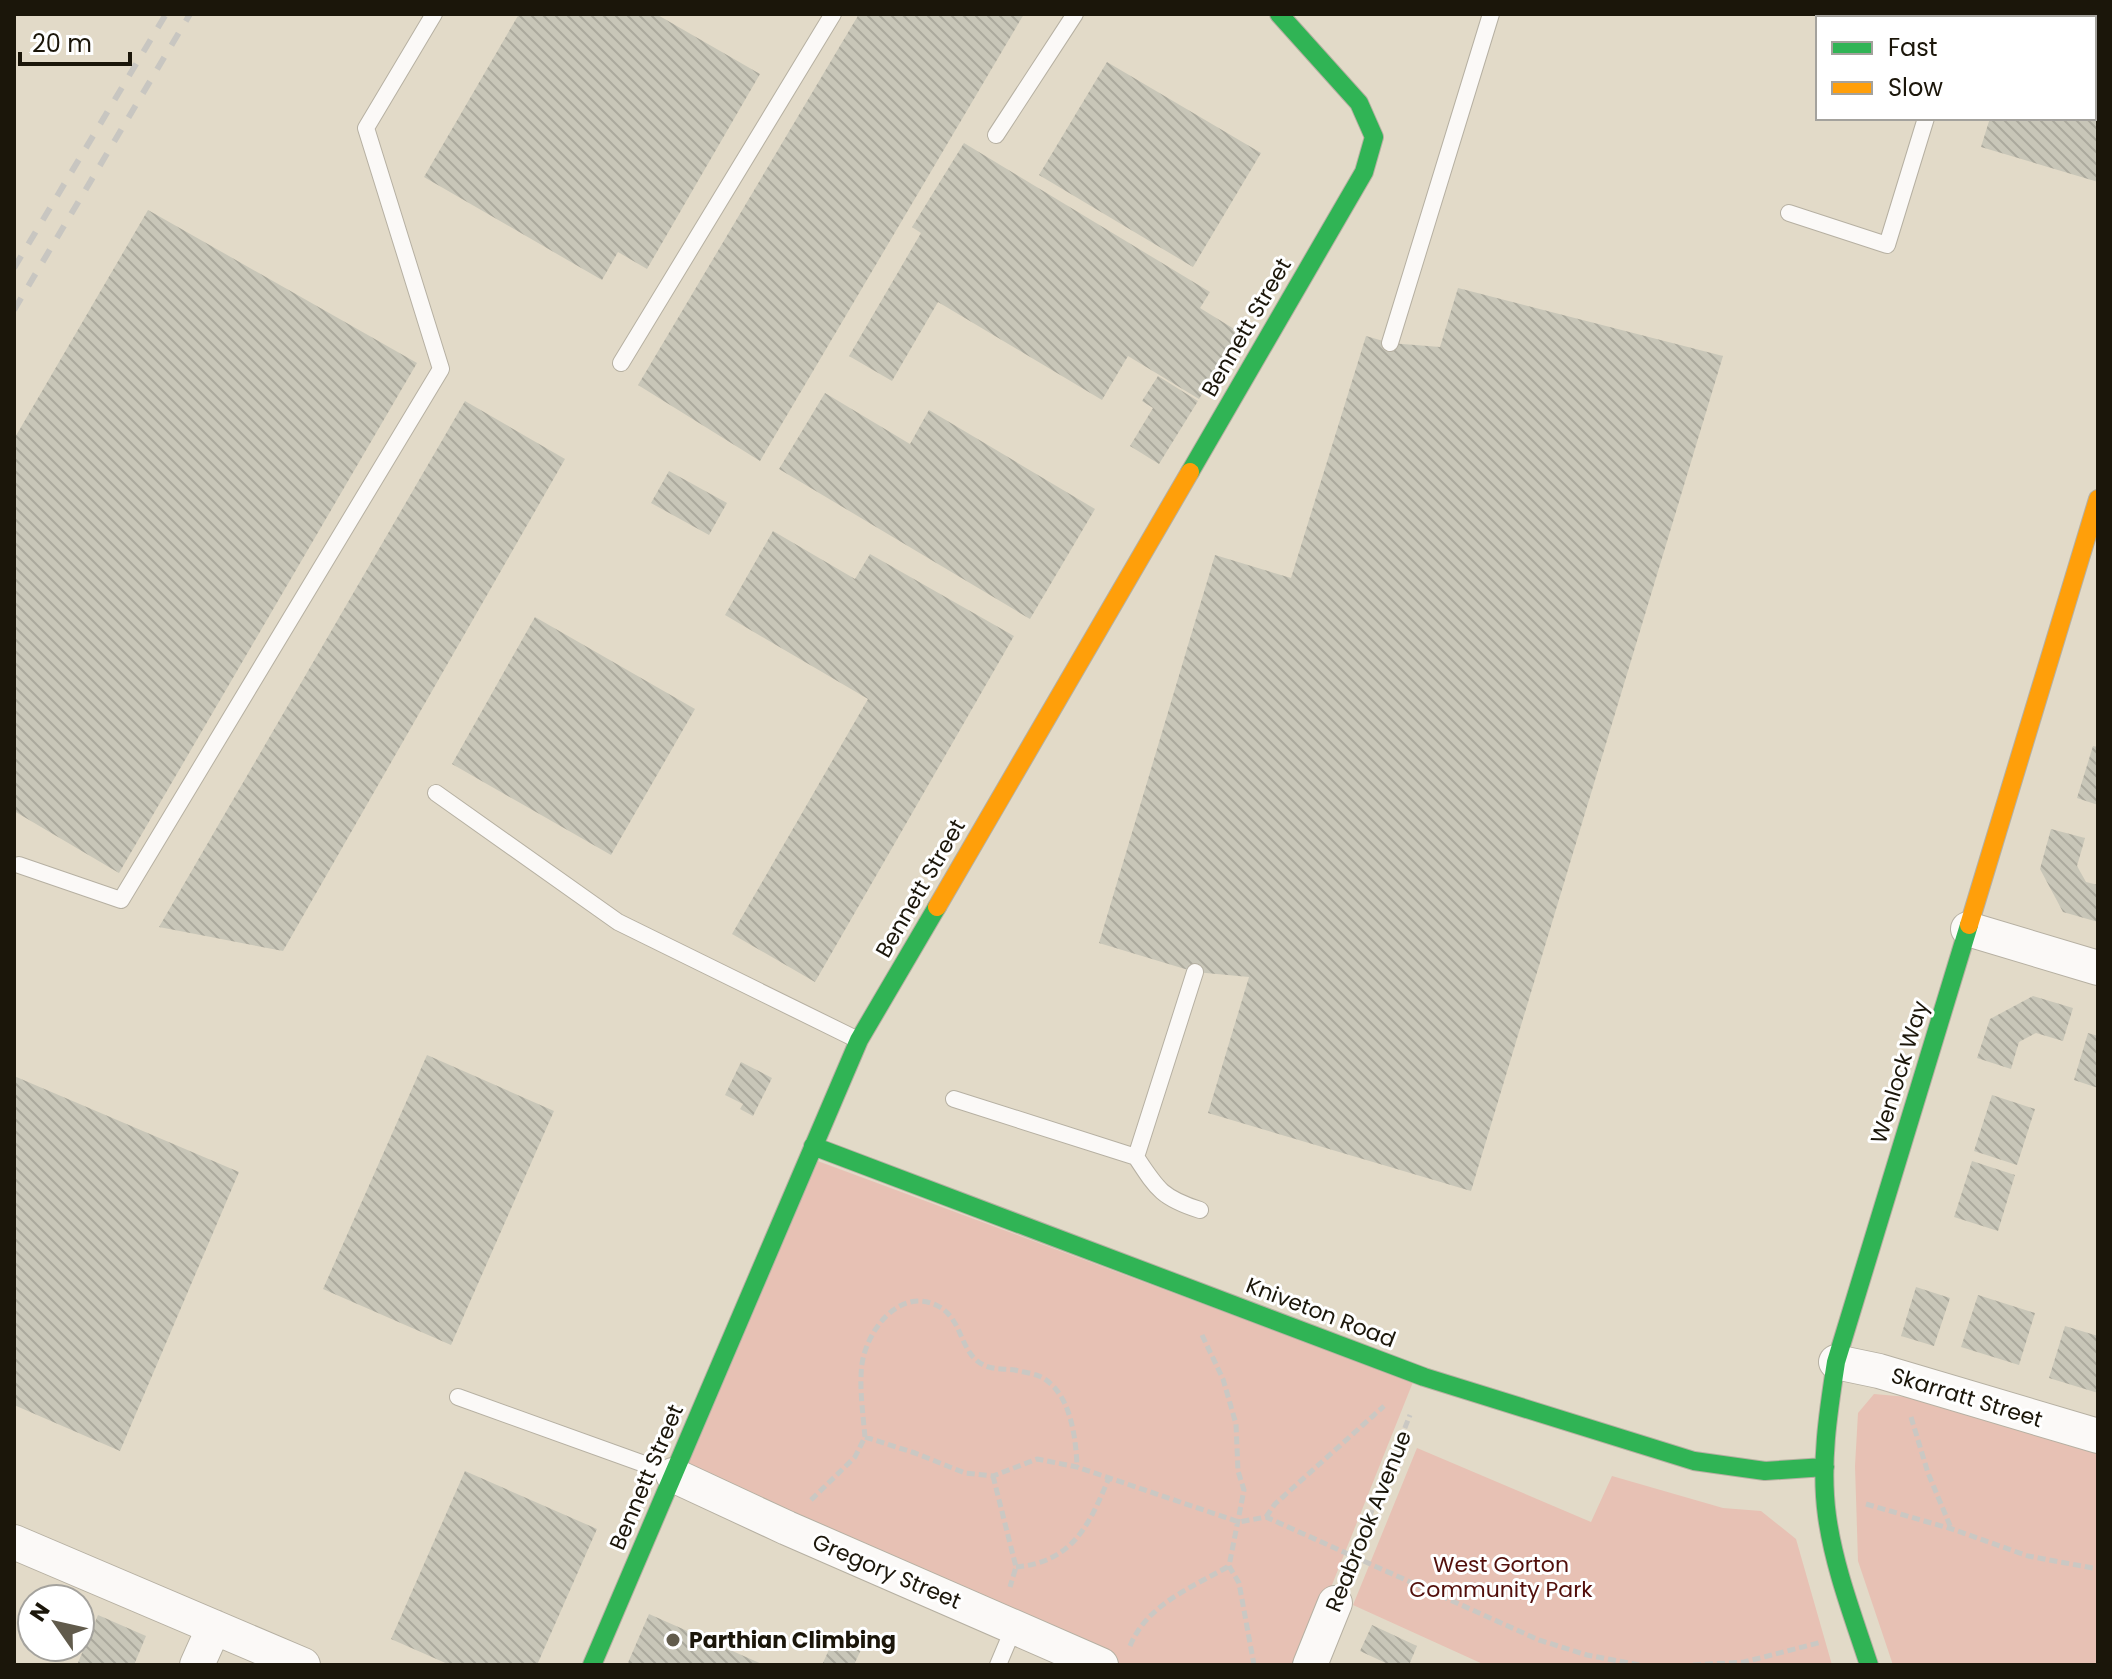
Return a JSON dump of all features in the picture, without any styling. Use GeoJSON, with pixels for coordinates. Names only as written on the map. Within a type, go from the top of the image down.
{"type":"FeatureCollection","features":[{"type":"Feature","properties":{"kind":"street","name":"Bennett Street"},"geometry":{"type":"LineString","coordinates":[[592,1665],[859,1040],[1364,172],[1374,137],[1359,103],[1279,14]]}},
{"type":"Feature","properties":{"kind":"street","name":"Wenlock Way"},"geometry":{"type":"LineString","coordinates":[[1869,1665],[1830,1533],[1825,1499],[1827,1417],[1836,1362],[2098,499]]}},
{"type":"Feature","properties":{"kind":"street"},"geometry":{"type":"LineString","coordinates":[[1968,929],[2098,968]]}},
{"type":"Feature","properties":{"kind":"street","name":"Kniveton Road"},"geometry":{"type":"LineString","coordinates":[[813,1146],[1424,1377],[1694,1461],[1765,1471],[1825,1467]]}},
{"type":"Feature","properties":{"kind":"street","name":"Skarratt Street"},"geometry":{"type":"LineString","coordinates":[[1836,1362],[1879,1371],[2098,1436]]}},
{"type":"Feature","properties":{"kind":"street","name":"Gregory Street"},"geometry":{"type":"LineString","coordinates":[[673,1475],[787,1528],[1010,1612],[1115,1658]]}},
{"type":"Feature","properties":{"kind":"street"},"geometry":{"type":"LineString","coordinates":[[14,1542],[303,1665]]}},
{"type":"Feature","properties":{"kind":"street","name":"Reabrook Avenue"},"geometry":{"type":"LineString","coordinates":[[1310,1665],[1335,1603]]}},
{"type":"Feature","properties":{"kind":"street"},"geometry":{"type":"LineString","coordinates":[[197,1665],[214,1627]]}},
{"type":"Feature","properties":{"kind":"lane"},"geometry":{"type":"LineString","coordinates":[[19,865],[121,900],[441,369],[366,128],[434,14]]}},
{"type":"Feature","properties":{"kind":"lane"},"geometry":{"type":"LineString","coordinates":[[621,363],[833,14]]}},
{"type":"Feature","properties":{"kind":"lane"},"geometry":{"type":"LineString","coordinates":[[996,135],[1075,14]]}},
{"type":"Feature","properties":{"kind":"lane"},"geometry":{"type":"LineString","coordinates":[[1390,343],[1491,14]]}},
{"type":"Feature","properties":{"kind":"lane"},"geometry":{"type":"LineString","coordinates":[[1789,213],[1887,245],[1925,120]]}},
{"type":"Feature","properties":{"kind":"lane"},"geometry":{"type":"LineString","coordinates":[[436,793],[618,922],[859,1040]]}},
{"type":"Feature","properties":{"kind":"lane"},"geometry":{"type":"LineString","coordinates":[[1136,1157],[1195,972]]}},
{"type":"Feature","properties":{"kind":"lane"},"geometry":{"type":"LineString","coordinates":[[954,1099],[1136,1157],[1157,1188],[1175,1202],[1200,1210]]}},
{"type":"Feature","properties":{"kind":"lane"},"geometry":{"type":"LineString","coordinates":[[458,1397],[673,1475]]}},
{"type":"Feature","properties":{"kind":"lane"},"geometry":{"type":"LineString","coordinates":[[998,1665],[1010,1612]]}},
{"type":"Feature","properties":{"kind":"path"},"geometry":{"type":"LineString","coordinates":[[787,1528],[855,1457],[865,1437],[862,1363],[870,1342],[874,1332],[896,1306],[916,1300],[937,1306],[953,1318],[973,1358],[991,1369],[1011,1369],[1039,1376],[1058,1390],[1070,1418],[1077,1467]]}},
{"type":"Feature","properties":{"kind":"path"},"geometry":{"type":"LineString","coordinates":[[1199,1330],[1223,1379],[1236,1424],[1238,1471],[1244,1490],[1229,1566],[1239,1583],[1254,1665]]}},
{"type":"Feature","properties":{"kind":"path","name":"Reabrook Avenue"},"geometry":{"type":"LineString","coordinates":[[1335,1603],[1424,1377]]}},
{"type":"Feature","properties":{"kind":"path"},"geometry":{"type":"LineString","coordinates":[[1266,1517],[1275,1504],[1387,1402]]}},
{"type":"Feature","properties":{"kind":"path"},"geometry":{"type":"LineString","coordinates":[[1911,1414],[1928,1473],[1952,1529]]}},
{"type":"Feature","properties":{"kind":"path"},"geometry":{"type":"LineString","coordinates":[[865,1437],[965,1473],[993,1476],[1037,1459],[1077,1467],[1239,1522],[1266,1517],[1539,1640],[1587,1655],[1639,1665]]}},
{"type":"Feature","properties":{"kind":"path"},"geometry":{"type":"LineString","coordinates":[[993,1476],[1016,1567],[1010,1612]]}},
{"type":"Feature","properties":{"kind":"path"},"geometry":{"type":"LineString","coordinates":[[1016,1567],[1039,1565],[1062,1551],[1085,1531],[1109,1478]]}},
{"type":"Feature","properties":{"kind":"path"},"geometry":{"type":"LineString","coordinates":[[1853,1502],[1881,1507],[2028,1556],[2098,1569]]}},
{"type":"Feature","properties":{"kind":"path"},"geometry":{"type":"LineString","coordinates":[[1115,1658],[1169,1598],[1229,1566]]}},
{"type":"Feature","properties":{"kind":"path"},"geometry":{"type":"LineString","coordinates":[[1693,1665],[1744,1662],[1859,1633]]}},
{"type":"Feature","properties":{"kind":"green space"},"geometry":{"type":"Polygon","coordinates":[[[815,1160],[1413,1382],[1300,1665],[1119,1665],[682,1469],[815,1160]]]}},
{"type":"Feature","properties":{"kind":"green space"},"geometry":{"type":"Polygon","coordinates":[[[1874,1394],[1919,1398],[2098,1453],[2098,1665],[1893,1665],[1858,1561],[1855,1466],[1858,1413],[1874,1394]]]}},
{"type":"Feature","properties":{"kind":"green space","name":"West Gorton Community Park"},"geometry":{"type":"Polygon","coordinates":[[[1417,1448],[1591,1522],[1612,1476],[1723,1508],[1761,1511],[1796,1539],[1832,1665],[1485,1665],[1353,1605],[1417,1448]]]}},
{"type":"Feature","properties":{"kind":"building"},"geometry":{"type":"Polygon","coordinates":[[[519,14],[656,14],[760,74],[647,269],[618,252],[602,280],[424,177],[519,14]]]}},
{"type":"Feature","properties":{"kind":"building"},"geometry":{"type":"Polygon","coordinates":[[[859,14],[1024,14],[760,461],[638,385],[859,14]]]}},
{"type":"Feature","properties":{"kind":"building"},"geometry":{"type":"Polygon","coordinates":[[[2098,14],[2098,182],[1981,147],[1989,120],[2096,120],[2096,16],[2021,16],[2098,14]]]}},
{"type":"Feature","properties":{"kind":"building"},"geometry":{"type":"Polygon","coordinates":[[[1107,62],[1261,153],[1193,267],[1039,175],[1107,62]]]}},
{"type":"Feature","properties":{"kind":"building"},"geometry":{"type":"Polygon","coordinates":[[[964,143],[1210,292],[1200,308],[1239,332],[1199,399],[1128,356],[1102,400],[938,302],[892,381],[849,356],[921,233],[912,227],[964,143]]]}},
{"type":"Feature","properties":{"kind":"building"},"geometry":{"type":"Polygon","coordinates":[[[148,210],[417,363],[119,873],[14,811],[14,439],[148,210]]]}},
{"type":"Feature","properties":{"kind":"building"},"geometry":{"type":"Polygon","coordinates":[[[1458,288],[1723,356],[1471,1191],[1208,1113],[1249,977],[1195,972],[1099,943],[1215,555],[1291,578],[1366,336],[1390,343],[1440,347],[1458,288]]]}},
{"type":"Feature","properties":{"kind":"building"},"geometry":{"type":"Polygon","coordinates":[[[1158,376],[1198,401],[1159,464],[1130,446],[1153,408],[1142,401],[1158,376]]]}},
{"type":"Feature","properties":{"kind":"building"},"geometry":{"type":"Polygon","coordinates":[[[825,393],[910,444],[929,410],[1095,509],[1030,619],[779,469],[825,393]]]}},
{"type":"Feature","properties":{"kind":"building"},"geometry":{"type":"Polygon","coordinates":[[[465,401],[565,459],[283,951],[159,927],[465,401]]]}},
{"type":"Feature","properties":{"kind":"building"},"geometry":{"type":"Polygon","coordinates":[[[669,471],[727,503],[709,535],[651,503],[669,471]]]}},
{"type":"Feature","properties":{"kind":"building"},"geometry":{"type":"Polygon","coordinates":[[[773,531],[855,579],[870,554],[1014,636],[815,982],[732,934],[868,699],[725,615],[773,531]]]}},
{"type":"Feature","properties":{"kind":"building"},"geometry":{"type":"Polygon","coordinates":[[[535,617],[695,709],[611,855],[452,764],[535,617]]]}},
{"type":"Feature","properties":{"kind":"building"},"geometry":{"type":"Polygon","coordinates":[[[2093,746],[2098,747],[2098,805],[2077,798],[2093,746]]]}},
{"type":"Feature","properties":{"kind":"building"},"geometry":{"type":"Polygon","coordinates":[[[2051,829],[2085,838],[2077,866],[2086,882],[2098,885],[2098,922],[2063,912],[2040,869],[2051,829]]]}},
{"type":"Feature","properties":{"kind":"building"},"geometry":{"type":"Polygon","coordinates":[[[2033,996],[2073,1008],[2063,1041],[2036,1033],[2019,1042],[2011,1069],[1977,1058],[1990,1019],[2033,996]]]}},
{"type":"Feature","properties":{"kind":"building"},"geometry":{"type":"Polygon","coordinates":[[[2088,1033],[2098,1036],[2098,1088],[2074,1080],[2088,1033]]]}},
{"type":"Feature","properties":{"kind":"building"},"geometry":{"type":"Polygon","coordinates":[[[427,1055],[554,1111],[451,1345],[323,1289],[427,1055]]]}},
{"type":"Feature","properties":{"kind":"building"},"geometry":{"type":"Polygon","coordinates":[[[741,1062],[772,1078],[753,1116],[740,1109],[743,1104],[725,1095],[741,1062]]]}},
{"type":"Feature","properties":{"kind":"building"},"geometry":{"type":"Polygon","coordinates":[[[14,1076],[239,1172],[120,1451],[14,1405],[14,1076]]]}},
{"type":"Feature","properties":{"kind":"building"},"geometry":{"type":"Polygon","coordinates":[[[1992,1095],[2035,1109],[2017,1165],[1974,1151],[1992,1095]]]}},
{"type":"Feature","properties":{"kind":"building"},"geometry":{"type":"Polygon","coordinates":[[[1972,1161],[2015,1175],[1998,1231],[1954,1217],[1972,1161]]]}},
{"type":"Feature","properties":{"kind":"building"},"geometry":{"type":"Polygon","coordinates":[[[1916,1287],[1950,1298],[1934,1346],[1901,1336],[1916,1287]]]}},
{"type":"Feature","properties":{"kind":"building"},"geometry":{"type":"Polygon","coordinates":[[[1978,1295],[2035,1313],[2019,1365],[1961,1347],[1978,1295]]]}},
{"type":"Feature","properties":{"kind":"building"},"geometry":{"type":"Polygon","coordinates":[[[2065,1326],[2098,1336],[2098,1393],[2049,1378],[2065,1326]]]}},
{"type":"Feature","properties":{"kind":"building"},"geometry":{"type":"Polygon","coordinates":[[[465,1471],[597,1529],[537,1665],[450,1665],[391,1639],[465,1471]]]}},
{"type":"Feature","properties":{"kind":"building","name":"Parthian Climbing"},"geometry":{"type":"Polygon","coordinates":[[[649,1614],[764,1665],[627,1665],[649,1614]]]}},
{"type":"Feature","properties":{"kind":"building"},"geometry":{"type":"Polygon","coordinates":[[[98,1615],[146,1636],[134,1665],[77,1665],[96,1663],[98,1615]]]}},
{"type":"Feature","properties":{"kind":"building"},"geometry":{"type":"Polygon","coordinates":[[[1372,1625],[1417,1646],[1409,1665],[1390,1665],[1360,1651],[1372,1625]]]}},
{"type":"Feature","properties":{"kind":"building"},"geometry":{"type":"Polygon","coordinates":[[[837,1632],[864,1643],[854,1665],[822,1665],[837,1632]]]}},
{"type":"Feature","properties":{"kind":"railway"},"geometry":{"type":"LineString","coordinates":[[14,268],[166,14]]}},
{"type":"Feature","properties":{"kind":"railway"},"geometry":{"type":"LineString","coordinates":[[14,310],[190,14]]}},
{"type":"Feature","properties":{"kind":"traffic: fast"},"geometry":{"type":"LineString","coordinates":[[1190,472],[1364,172],[1374,137],[1359,103],[1279,14]]}},
{"type":"Feature","properties":{"kind":"traffic: fast"},"geometry":{"type":"LineString","coordinates":[[592,1665],[859,1040],[937,907]]}},
{"type":"Feature","properties":{"kind":"traffic: fast"},"geometry":{"type":"LineString","coordinates":[[1869,1665],[1839,1573],[1827,1516],[1825,1458],[1830,1400],[1836,1362],[1969,925]]}},
{"type":"Feature","properties":{"kind":"traffic: fast"},"geometry":{"type":"LineString","coordinates":[[813,1146],[1424,1377],[1694,1461],[1765,1471],[1825,1467]]}},
{"type":"Feature","properties":{"kind":"traffic: slow"},"geometry":{"type":"LineString","coordinates":[[937,907],[1190,472]]}},
{"type":"Feature","properties":{"kind":"traffic: slow"},"geometry":{"type":"LineString","coordinates":[[1969,925],[2098,499]]}},
{"type":"Feature","properties":{"kind":"place","name":"Parthian Climbing"},"geometry":{"type":"Point","coordinates":[673,1640]}}]}
